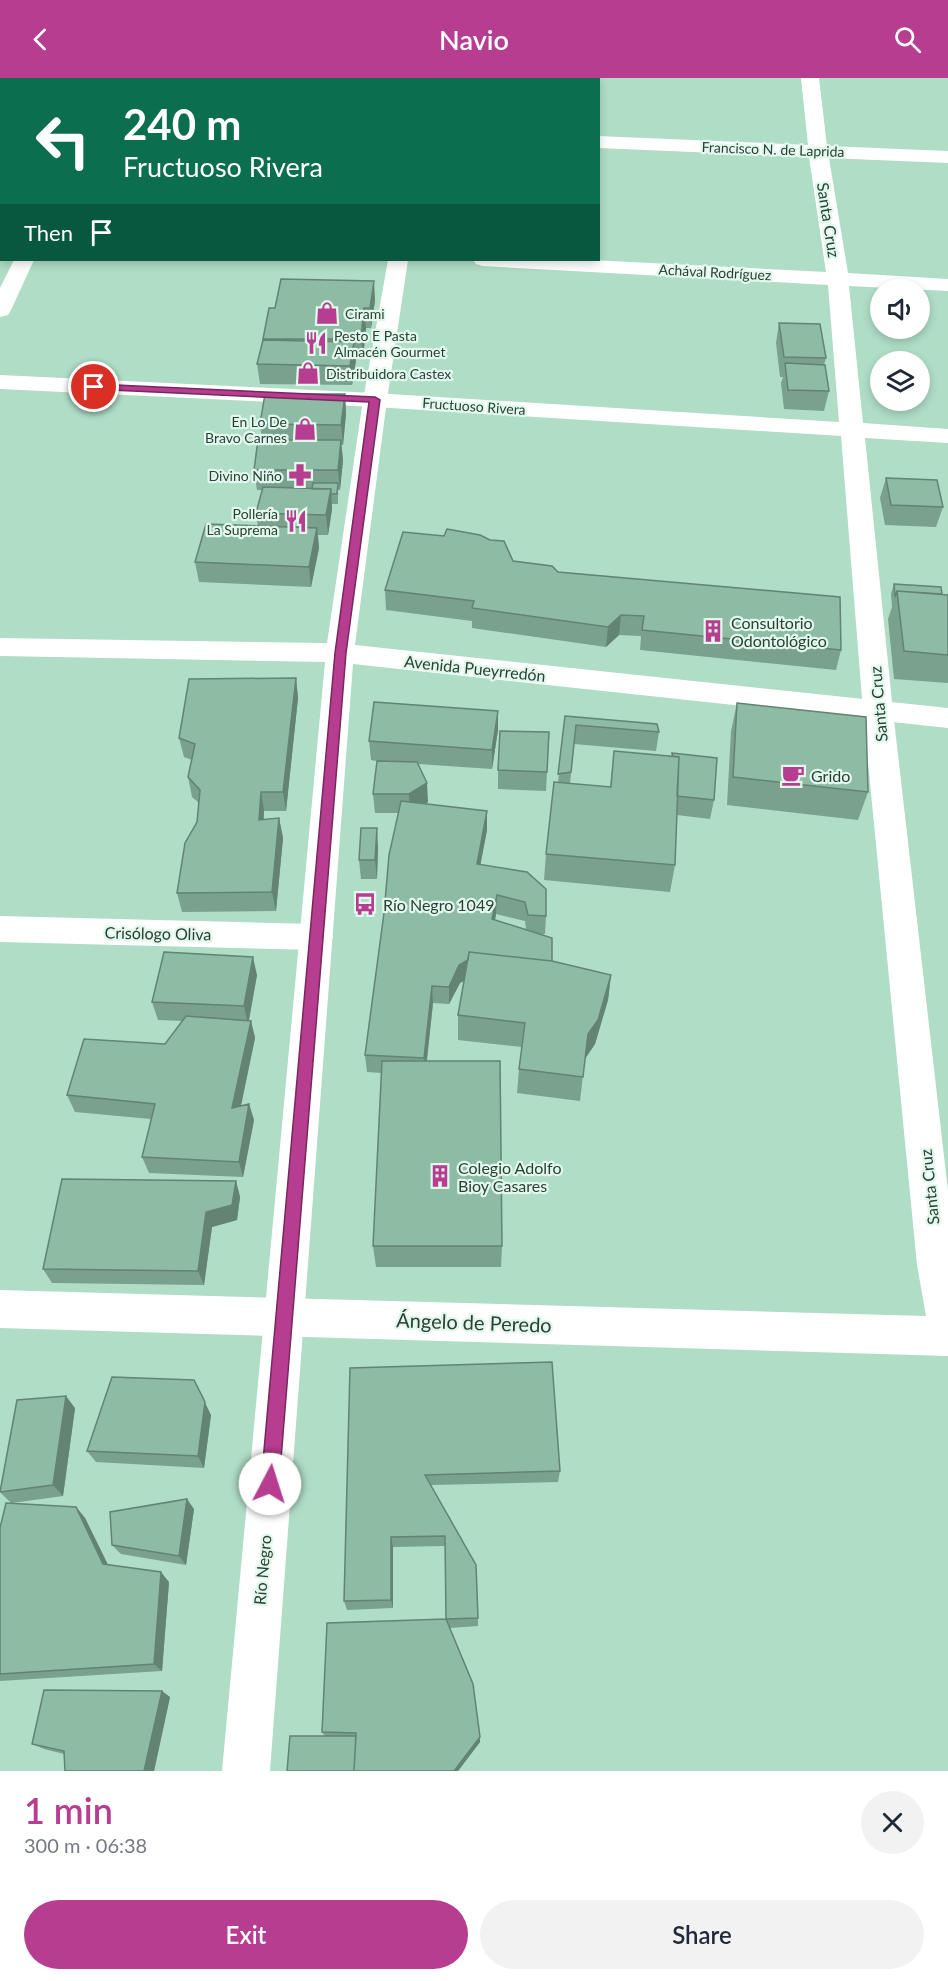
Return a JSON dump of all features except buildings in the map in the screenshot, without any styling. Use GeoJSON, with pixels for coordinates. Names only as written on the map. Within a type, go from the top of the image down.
{"type":"FeatureCollection","features":[{"type":"Feature","properties":{"kind":"street","name":"Santa Cruz"},"geometry":{"type":"LineString","coordinates":[[810,78],[818,151],[838,279],[854,430],[878,711],[936,1253],[948,1329]]}},
{"type":"Feature","properties":{"kind":"street","name":"Francisco N. de Laprida"},"geometry":{"type":"LineString","coordinates":[[600,142],[948,157]]}},
{"type":"Feature","properties":{"kind":"street"},"geometry":{"type":"LineString","coordinates":[[0,310],[24,261]]}},
{"type":"Feature","properties":{"kind":"street","name":"Río Negro"},"geometry":{"type":"LineString","coordinates":[[246,1771],[340,653],[375,400],[398,261]]}},
{"type":"Feature","properties":{"kind":"street","name":"Achával Rodríguez"},"geometry":{"type":"LineString","coordinates":[[502,261],[948,285]]}},
{"type":"Feature","properties":{"kind":"street","name":"Fructuoso Rivera"},"geometry":{"type":"LineString","coordinates":[[0,382],[375,400],[948,436]]}},
{"type":"Feature","properties":{"kind":"street","name":"Avenida Pueyrredón"},"geometry":{"type":"LineString","coordinates":[[0,647],[340,653],[948,718]]}},
{"type":"Feature","properties":{"kind":"street","name":"Crisólogo Oliva"},"geometry":{"type":"LineString","coordinates":[[0,929],[316,937]]}},
{"type":"Feature","properties":{"kind":"street","name":"Ángelo de Peredo"},"geometry":{"type":"LineString","coordinates":[[0,1309],[948,1336]]}},
{"type":"Feature","properties":{"kind":"place","name":"Cirami"},"geometry":{"type":"Point","coordinates":[327,313]}},
{"type":"Feature","properties":{"kind":"place","name":"Pesto E Pasta Almacén Gourmet"},"geometry":{"type":"Point","coordinates":[316,343]}},
{"type":"Feature","properties":{"kind":"place","name":"Distribuidora Castex"},"geometry":{"type":"Point","coordinates":[308,373]}},
{"type":"Feature","properties":{"kind":"place","name":"En Lo De Bravo Carnes"},"geometry":{"type":"Point","coordinates":[305,429]}},
{"type":"Feature","properties":{"kind":"place","name":"Divino Niño"},"geometry":{"type":"Point","coordinates":[300,475]}},
{"type":"Feature","properties":{"kind":"place","name":"Pollería La Suprema"},"geometry":{"type":"Point","coordinates":[296,521]}},
{"type":"Feature","properties":{"kind":"place","name":"Consultorio Odontológico"},"geometry":{"type":"Point","coordinates":[713,631]}},
{"type":"Feature","properties":{"kind":"place","name":"Grido"},"geometry":{"type":"Point","coordinates":[793,775]}},
{"type":"Feature","properties":{"kind":"place","name":"Río Negro 1049"},"geometry":{"type":"Point","coordinates":[365,904]}},
{"type":"Feature","properties":{"kind":"place","name":"Colegio Adolfo Bioy Casares"},"geometry":{"type":"Point","coordinates":[440,1176]}},
{"type":"Feature","properties":{"kind":"route"},"geometry":{"type":"LineString","coordinates":[[94,387],[375,400],[340,653],[270,1484]]}}]}
